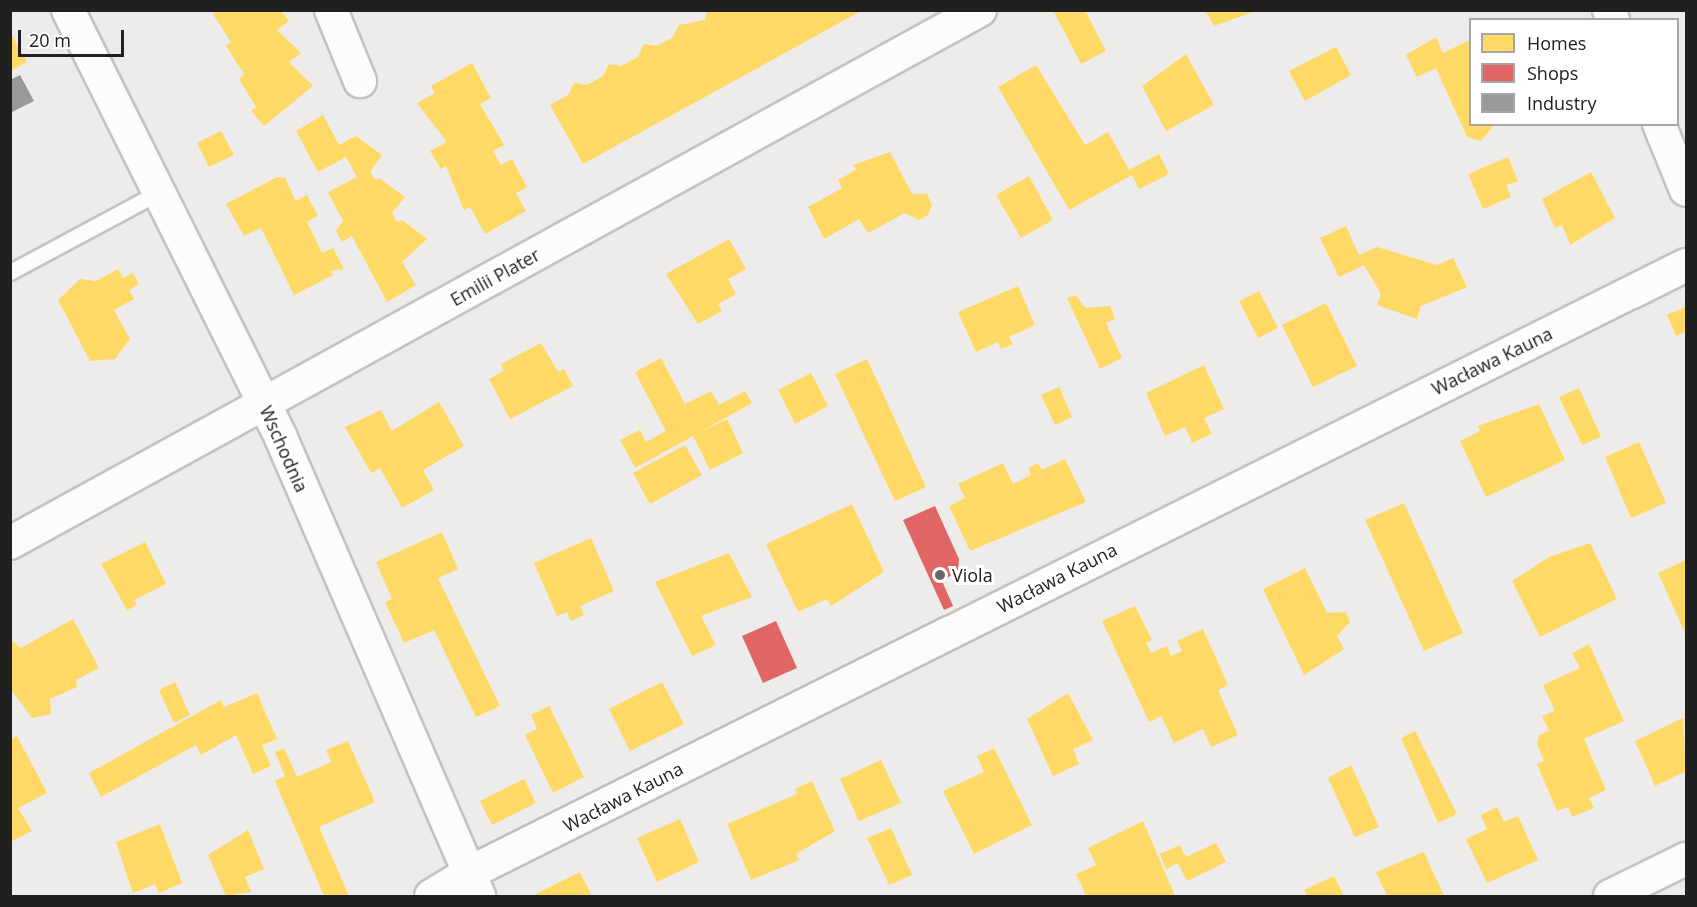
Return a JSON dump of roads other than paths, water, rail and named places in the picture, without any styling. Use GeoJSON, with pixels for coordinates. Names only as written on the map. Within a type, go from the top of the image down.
{"type":"FeatureCollection","features":[{"type":"Feature","properties":{"kind":"street","name":"Wschodnia"},"geometry":{"type":"LineString","coordinates":[[68,10],[264,404],[474,885]]}},
{"type":"Feature","properties":{"kind":"street"},"geometry":{"type":"LineString","coordinates":[[331,10],[360,81]]}},
{"type":"Feature","properties":{"kind":"street","name":"Emilii Plater"},"geometry":{"type":"LineString","coordinates":[[10,543],[980,10]]}},
{"type":"Feature","properties":{"kind":"street"},"geometry":{"type":"LineString","coordinates":[[1660,126],[1686,190]]}},
{"type":"Feature","properties":{"kind":"street","name":"Wacława Kauna"},"geometry":{"type":"LineString","coordinates":[[431,897],[474,885],[1686,265]]}},
{"type":"Feature","properties":{"kind":"street"},"geometry":{"type":"LineString","coordinates":[[1610,897],[1686,859]]}},
{"type":"Feature","properties":{"kind":"lane"},"geometry":{"type":"LineString","coordinates":[[10,272],[159,192]]}},
{"type":"Feature","properties":{"kind":"place","name":"Viola"},"geometry":{"type":"Point","coordinates":[940,575]}}]}
